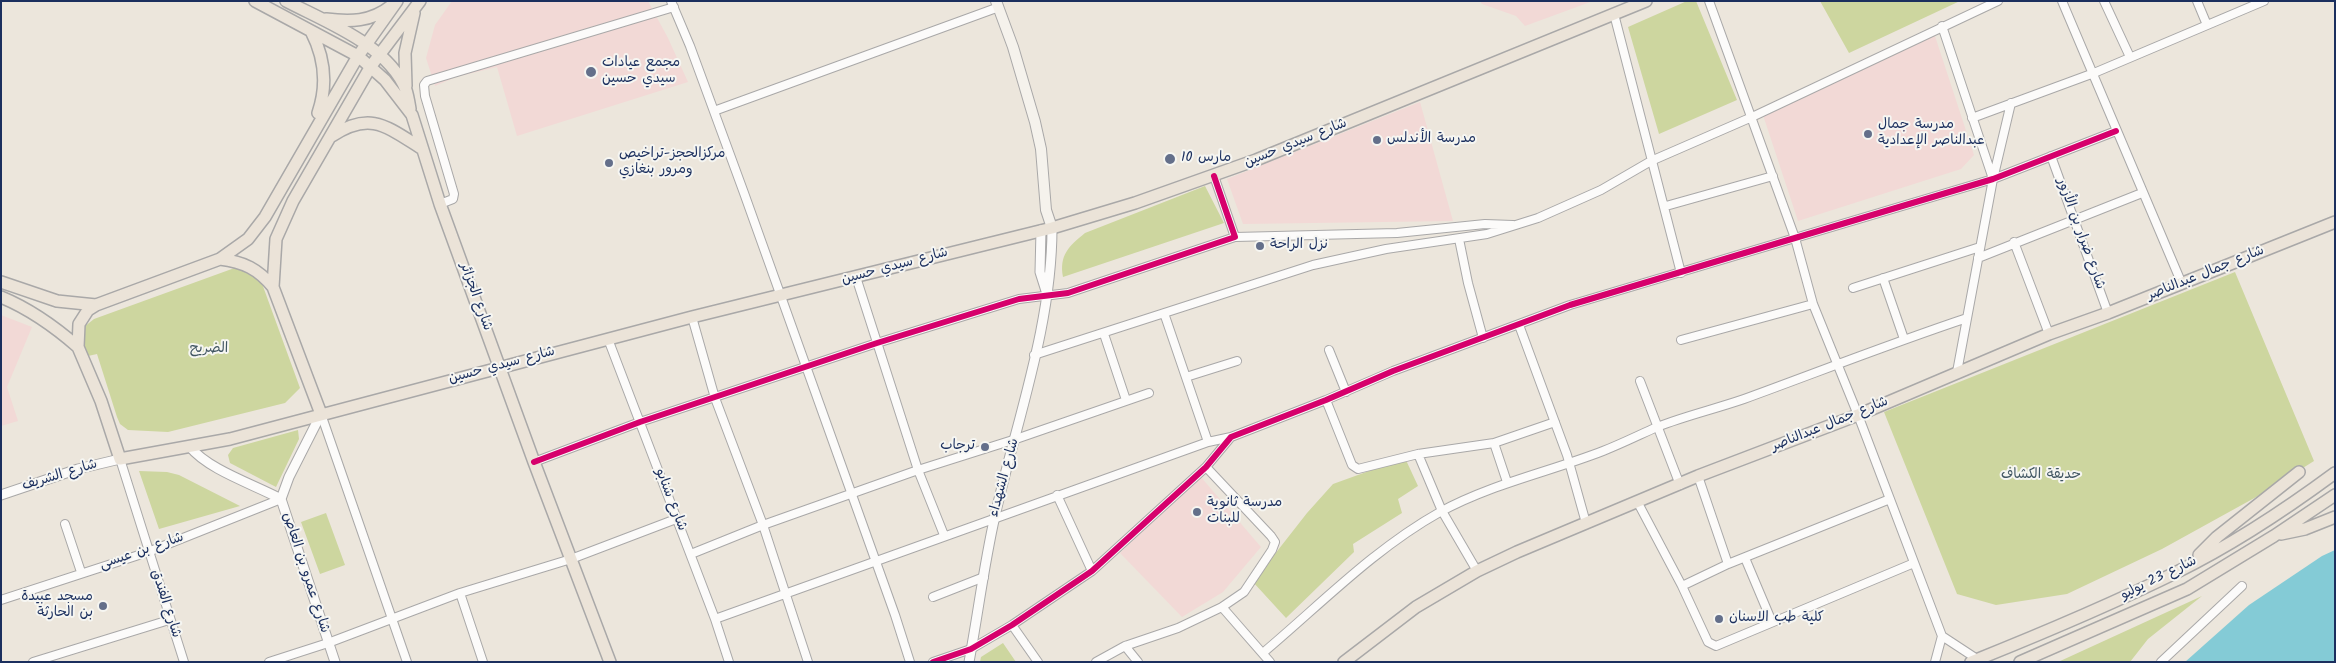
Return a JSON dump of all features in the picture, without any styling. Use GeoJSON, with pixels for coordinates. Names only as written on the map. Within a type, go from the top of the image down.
{"type":"FeatureCollection","features":[{"type":"Feature","properties":{"kind":"main road","name":"شارع الجزائر"},"geometry":{"type":"LineString","coordinates":[[255,1],[358,56],[385,80],[412,116],[440,204],[534,462],[610,662]]}},
{"type":"Feature","properties":{"kind":"main road"},"geometry":{"type":"LineString","coordinates":[[286,1],[380,53],[397,74],[406,90]]}},
{"type":"Feature","properties":{"kind":"main road"},"geometry":{"type":"LineString","coordinates":[[319,18],[356,21],[371,18],[397,1]]}},
{"type":"Feature","properties":{"kind":"main road"},"geometry":{"type":"LineString","coordinates":[[78,346],[79,324],[88,310],[96,305],[220,259],[256,230],[358,56],[397,1]]}},
{"type":"Feature","properties":{"kind":"main road","name":"شارع سيدي حسين"},"geometry":{"type":"LineString","coordinates":[[120,459],[237,437],[692,317],[1046,229],[1135,203],[1214,176],[1646,1]]}},
{"type":"Feature","properties":{"kind":"main road"},"geometry":{"type":"LineString","coordinates":[[321,414],[273,287],[274,256],[280,228],[371,66],[418,4]]}},
{"type":"Feature","properties":{"kind":"main road"},"geometry":{"type":"LineString","coordinates":[[412,116],[406,90],[405,53],[418,4]]}},
{"type":"Feature","properties":{"kind":"main road"},"geometry":{"type":"LineString","coordinates":[[997,4],[1013,47],[1041,149],[1046,229]]}},
{"type":"Feature","properties":{"kind":"main road"},"geometry":{"type":"LineString","coordinates":[[311,31],[322,56],[324,83],[322,100],[311,135]]}},
{"type":"Feature","properties":{"kind":"main road"},"geometry":{"type":"LineString","coordinates":[[330,137],[346,127],[366,122],[386,127],[422,148]]}},
{"type":"Feature","properties":{"kind":"main road","name":"شارع جمال عبدالناصر"},"geometry":{"type":"LineString","coordinates":[[1344,662],[1416,607],[1477,571],[1698,476],[1858,415],[2049,334],[2108,313],[2335,222]]}},
{"type":"Feature","properties":{"kind":"main road"},"geometry":{"type":"LineString","coordinates":[[220,259],[237,261],[255,269],[273,287]]}},
{"type":"Feature","properties":{"kind":"main road"},"geometry":{"type":"LineString","coordinates":[[1,282],[57,301],[96,305]]}},
{"type":"Feature","properties":{"kind":"main road"},"geometry":{"type":"LineString","coordinates":[[1,297],[56,327],[78,346],[102,401],[120,459]]}},
{"type":"Feature","properties":{"kind":"main road"},"geometry":{"type":"LineString","coordinates":[[2190,565],[2217,537],[2299,472]]}},
{"type":"Feature","properties":{"kind":"main road","name":"شارع 23 يوليو"},"geometry":{"type":"LineString","coordinates":[[1974,661],[2084,614],[2190,565],[2287,507],[2335,473]]}},
{"type":"Feature","properties":{"kind":"main road","name":"شارع 23 يوليو"},"geometry":{"type":"LineString","coordinates":[[2020,662],[2188,588],[2274,536],[2335,495]]}},
{"type":"Feature","properties":{"kind":"main road"},"geometry":{"type":"LineString","coordinates":[[2274,536],[2305,529],[2335,517]]}},
{"type":"Feature","properties":{"kind":"street"},"geometry":{"type":"LineString","coordinates":[[1709,1],[1795,238],[1813,304],[1858,415],[1942,636],[1974,661]]}},
{"type":"Feature","properties":{"kind":"street"},"geometry":{"type":"LineString","coordinates":[[1034,355],[1104,334],[1312,265],[1386,248],[1459,239],[1495,232],[1520,224],[1602,190],[1651,161],[1752,117],[1998,1]]}},
{"type":"Feature","properties":{"kind":"street"},"geometry":{"type":"LineString","coordinates":[[2062,1],[2182,284]]}},
{"type":"Feature","properties":{"kind":"street"},"geometry":{"type":"LineString","coordinates":[[2104,1],[2130,57]]}},
{"type":"Feature","properties":{"kind":"street"},"geometry":{"type":"LineString","coordinates":[[2197,1],[2207,25]]}},
{"type":"Feature","properties":{"kind":"street"},"geometry":{"type":"LineString","coordinates":[[1972,118],[2094,73],[2264,1]]}},
{"type":"Feature","properties":{"kind":"street"},"geometry":{"type":"LineString","coordinates":[[440,204],[453,199],[454,194],[425,96],[424,84],[427,81],[673,4],[714,111],[895,615],[910,662]]}},
{"type":"Feature","properties":{"kind":"street"},"geometry":{"type":"LineString","coordinates":[[714,111],[997,4]]}},
{"type":"Feature","properties":{"kind":"street"},"geometry":{"type":"LineString","coordinates":[[1614,14],[1651,161],[1666,206],[1681,273]]}},
{"type":"Feature","properties":{"kind":"street"},"geometry":{"type":"LineString","coordinates":[[1942,26],[1993,179]]}},
{"type":"Feature","properties":{"kind":"street"},"geometry":{"type":"LineString","coordinates":[[1957,372],[1993,179],[2011,104]]}},
{"type":"Feature","properties":{"kind":"street"},"geometry":{"type":"LineString","coordinates":[[715,619],[1057,495],[1208,442],[1231,437],[1346,392],[1393,371],[1570,305],[1993,179],[2116,131]]}},
{"type":"Feature","properties":{"kind":"street","name":"شارع ضرار بن الأزور"},"geometry":{"type":"LineString","coordinates":[[2051,156],[2108,313]]}},
{"type":"Feature","properties":{"kind":"street"},"geometry":{"type":"LineString","coordinates":[[426,161],[444,157]]}},
{"type":"Feature","properties":{"kind":"street"},"geometry":{"type":"LineString","coordinates":[[1214,176],[1235,236]]}},
{"type":"Feature","properties":{"kind":"street"},"geometry":{"type":"LineString","coordinates":[[1666,206],[1773,176]]}},
{"type":"Feature","properties":{"kind":"street"},"geometry":{"type":"LineString","coordinates":[[1978,258],[2014,242],[2142,193]]}},
{"type":"Feature","properties":{"kind":"street"},"geometry":{"type":"LineString","coordinates":[[534,462],[640,422],[877,343],[1019,299],[1068,293],[1235,236],[1397,233],[1485,224],[1520,224]]}},
{"type":"Feature","properties":{"kind":"street","name":"شارع الشهداء"},"geometry":{"type":"LineString","coordinates":[[969,662],[995,517],[1016,440],[1048,296],[1052,264],[1046,229]]}},
{"type":"Feature","properties":{"kind":"street"},"geometry":{"type":"LineString","coordinates":[[1459,239],[1468,283],[1483,338]]}},
{"type":"Feature","properties":{"kind":"street"},"geometry":{"type":"LineString","coordinates":[[2014,242],[2049,334]]}},
{"type":"Feature","properties":{"kind":"street"},"geometry":{"type":"LineString","coordinates":[[1853,288],[1980,247]]}},
{"type":"Feature","properties":{"kind":"street"},"geometry":{"type":"LineString","coordinates":[[856,277],[918,470],[944,535]]}},
{"type":"Feature","properties":{"kind":"street"},"geometry":{"type":"LineString","coordinates":[[1883,278],[1904,339]]}},
{"type":"Feature","properties":{"kind":"street"},"geometry":{"type":"LineString","coordinates":[[1681,340],[1813,304]]}},
{"type":"Feature","properties":{"kind":"street"},"geometry":{"type":"LineString","coordinates":[[1164,313],[1208,442]]}},
{"type":"Feature","properties":{"kind":"street"},"geometry":{"type":"LineString","coordinates":[[692,317],[715,398],[763,524],[808,662]]}},
{"type":"Feature","properties":{"kind":"street"},"geometry":{"type":"LineString","coordinates":[[1264,652],[1374,557],[1407,532],[1442,511],[1507,482],[1543,473],[1604,451],[1657,427],[1744,398],[1836,363],[1967,318]]}},
{"type":"Feature","properties":{"kind":"street"},"geometry":{"type":"LineString","coordinates":[[1520,325],[1570,463],[1586,523]]}},
{"type":"Feature","properties":{"kind":"street"},"geometry":{"type":"LineString","coordinates":[[1104,334],[1126,400]]}},
{"type":"Feature","properties":{"kind":"street","name":"شارع شنابو"},"geometry":{"type":"LineString","coordinates":[[608,339],[691,554],[729,662]]}},
{"type":"Feature","properties":{"kind":"street"},"geometry":{"type":"LineString","coordinates":[[1329,350],[1346,392]]}},
{"type":"Feature","properties":{"kind":"street"},"geometry":{"type":"LineString","coordinates":[[1186,378],[1237,361]]}},
{"type":"Feature","properties":{"kind":"street"},"geometry":{"type":"LineString","coordinates":[[1640,381],[1680,485]]}},
{"type":"Feature","properties":{"kind":"street"},"geometry":{"type":"LineString","coordinates":[[691,554],[763,524],[918,470],[1016,440],[1149,393]]}},
{"type":"Feature","properties":{"kind":"street"},"geometry":{"type":"LineString","coordinates":[[1326,400],[1355,468],[1363,468],[1418,454],[1494,443],[1554,422]]}},
{"type":"Feature","properties":{"kind":"street"},"geometry":{"type":"LineString","coordinates":[[281,500],[289,477],[321,414]]}},
{"type":"Feature","properties":{"kind":"street"},"geometry":{"type":"LineString","coordinates":[[321,414],[407,662]]}},
{"type":"Feature","properties":{"kind":"street"},"geometry":{"type":"LineString","coordinates":[[933,662],[971,649],[1012,625],[1092,571],[1206,467],[1231,437]]}},
{"type":"Feature","properties":{"kind":"street"},"geometry":{"type":"LineString","coordinates":[[1494,443],[1507,482]]}},
{"type":"Feature","properties":{"kind":"street","name":"شارع عمرو بن العاص"},"geometry":{"type":"LineString","coordinates":[[190,447],[199,458],[210,465],[281,500],[335,662]]}},
{"type":"Feature","properties":{"kind":"street"},"geometry":{"type":"LineString","coordinates":[[1418,454],[1442,511],[1477,571]]}},
{"type":"Feature","properties":{"kind":"street","name":"شارع الشريف"},"geometry":{"type":"LineString","coordinates":[[1,495],[78,469],[120,459]]}},
{"type":"Feature","properties":{"kind":"street","name":"شارع الفندق"},"geometry":{"type":"LineString","coordinates":[[120,459],[169,620],[184,662]]}},
{"type":"Feature","properties":{"kind":"street"},"geometry":{"type":"LineString","coordinates":[[1096,662],[1125,646],[1178,628],[1222,607],[1244,592],[1272,550],[1275,542],[1259,522],[1206,467]]}},
{"type":"Feature","properties":{"kind":"street"},"geometry":{"type":"LineString","coordinates":[[1698,476],[1728,564]]}},
{"type":"Feature","properties":{"kind":"street"},"geometry":{"type":"LineString","coordinates":[[1057,495],[1092,571]]}},
{"type":"Feature","properties":{"kind":"street"},"geometry":{"type":"LineString","coordinates":[[1682,586],[1728,564],[1890,499]]}},
{"type":"Feature","properties":{"kind":"street","name":"شارع بن عيسى"},"geometry":{"type":"LineString","coordinates":[[1,600],[81,572],[148,552],[281,500]]}},
{"type":"Feature","properties":{"kind":"street"},"geometry":{"type":"LineString","coordinates":[[1638,503],[1711,646],[1716,646],[1914,563]]}},
{"type":"Feature","properties":{"kind":"street"},"geometry":{"type":"LineString","coordinates":[[269,662],[460,593],[571,559],[676,519]]}},
{"type":"Feature","properties":{"kind":"street"},"geometry":{"type":"LineString","coordinates":[[64,524],[81,572]]}},
{"type":"Feature","properties":{"kind":"street"},"geometry":{"type":"LineString","coordinates":[[1745,558],[1772,622]]}},
{"type":"Feature","properties":{"kind":"street"},"geometry":{"type":"LineString","coordinates":[[933,597],[984,577]]}},
{"type":"Feature","properties":{"kind":"street"},"geometry":{"type":"LineString","coordinates":[[2160,662],[2242,586]]}},
{"type":"Feature","properties":{"kind":"street"},"geometry":{"type":"LineString","coordinates":[[460,593],[484,662]]}},
{"type":"Feature","properties":{"kind":"street"},"geometry":{"type":"LineString","coordinates":[[1222,607],[1264,652],[1270,662]]}},
{"type":"Feature","properties":{"kind":"street"},"geometry":{"type":"LineString","coordinates":[[33,662],[169,620]]}},
{"type":"Feature","properties":{"kind":"street"},"geometry":{"type":"LineString","coordinates":[[1012,625],[1038,662]]}},
{"type":"Feature","properties":{"kind":"street"},"geometry":{"type":"LineString","coordinates":[[1934,662],[1942,636]]}},
{"type":"Feature","properties":{"kind":"street"},"geometry":{"type":"LineString","coordinates":[[1125,646],[1138,662]]}},
{"type":"Feature","properties":{"kind":"shaded area","name":"مجمع عيادات سيدي حسين"},"geometry":{"type":"Polygon","coordinates":[[[452,1],[648,1],[668,38],[688,82],[517,136],[497,67],[456,77],[435,86],[426,58],[435,25],[452,1]]]}},
{"type":"Feature","properties":{"kind":"shaded area"},"geometry":{"type":"Polygon","coordinates":[[[1480,1],[1593,1],[1525,26],[1516,16],[1482,4],[1480,1]]]}},
{"type":"Feature","properties":{"kind":"shaded area","name":"مدرسة جمال عبدالناصر الإعدادية"},"geometry":{"type":"Polygon","coordinates":[[[1934,33],[1974,155],[1961,169],[1798,221],[1762,112],[1934,33]]]}},
{"type":"Feature","properties":{"kind":"shaded area","name":"مدرسة الأندلس"},"geometry":{"type":"Polygon","coordinates":[[[1420,102],[1453,221],[1243,224],[1227,179],[1420,102]]]}},
{"type":"Feature","properties":{"kind":"shaded area"},"geometry":{"type":"Polygon","coordinates":[[[1,315],[32,327],[7,387],[18,421],[1,426],[1,315]]]}},
{"type":"Feature","properties":{"kind":"shaded area","name":"مدرسة ثانوية للبنات"},"geometry":{"type":"Polygon","coordinates":[[[1200,476],[1261,547],[1223,592],[1182,617],[1120,553],[1200,476]]]}},
{"type":"Feature","properties":{"kind":"green space"},"geometry":{"type":"Polygon","coordinates":[[[1687,1],[1696,1],[1737,100],[1659,134],[1628,27],[1687,1]]]}},
{"type":"Feature","properties":{"kind":"green space"},"geometry":{"type":"Polygon","coordinates":[[[1820,1],[1960,1],[1849,53],[1820,1]]]}},
{"type":"Feature","properties":{"kind":"green space"},"geometry":{"type":"Polygon","coordinates":[[[1205,186],[1224,223],[1063,277],[1062,263],[1066,252],[1085,233],[1205,186]]]}},
{"type":"Feature","properties":{"kind":"green space","name":"الضريح"},"geometry":{"type":"Polygon","coordinates":[[[240,266],[260,278],[300,388],[285,403],[168,432],[128,430],[120,424],[117,417],[97,354],[88,356],[83,348],[84,327],[94,319],[240,266]]]}},
{"type":"Feature","properties":{"kind":"green space","name":"حديقة الكشاف"},"geometry":{"type":"Polygon","coordinates":[[[2235,272],[2314,461],[2258,496],[2162,549],[2067,594],[1996,605],[1957,594],[1884,412],[2235,272]]]}},
{"type":"Feature","properties":{"kind":"green space"},"geometry":{"type":"Polygon","coordinates":[[[298,430],[299,439],[276,487],[230,463],[228,455],[233,448],[298,430]]]}},
{"type":"Feature","properties":{"kind":"green space"},"geometry":{"type":"Polygon","coordinates":[[[1405,458],[1418,486],[1398,499],[1402,513],[1353,544],[1354,552],[1286,618],[1253,582],[1307,513],[1333,484],[1405,458]]]}},
{"type":"Feature","properties":{"kind":"green space"},"geometry":{"type":"Polygon","coordinates":[[[139,471],[167,472],[179,475],[240,506],[159,529],[139,471]]]}},
{"type":"Feature","properties":{"kind":"green space"},"geometry":{"type":"Polygon","coordinates":[[[326,513],[345,565],[320,574],[301,522],[326,513]]]}},
{"type":"Feature","properties":{"kind":"green space"},"geometry":{"type":"Polygon","coordinates":[[[2202,596],[2148,639],[2130,662],[2058,662],[2202,596]]]}},
{"type":"Feature","properties":{"kind":"green space"},"geometry":{"type":"Polygon","coordinates":[[[1003,643],[1016,662],[980,662],[981,657],[1003,643]]]}},
{"type":"Feature","properties":{"kind":"water"},"geometry":{"type":"Polygon","coordinates":[[[2335,550],[2335,662],[2185,662],[2249,605],[2322,556],[2335,550]]]}},
{"type":"Feature","properties":{"kind":"cycle path"},"geometry":{"type":"LineString","coordinates":[[933,662],[971,649],[1012,625],[1092,571],[1206,467],[1231,437],[1326,400],[1393,371],[1570,305],[1993,179],[2116,131]]}},
{"type":"Feature","properties":{"kind":"cycle path"},"geometry":{"type":"LineString","coordinates":[[534,462],[640,422],[877,343],[1019,299],[1068,293],[1235,237],[1214,176]]}},
{"type":"Feature","properties":{"kind":"place","name":"مجمع عيادات سيدي حسين"},"geometry":{"type":"Point","coordinates":[591,72]}},
{"type":"Feature","properties":{"kind":"place","name":"مدرسة جمال عبدالناصر الإعدادية"},"geometry":{"type":"Point","coordinates":[1868,134]}},
{"type":"Feature","properties":{"kind":"place","name":"مدرسة الأندلس"},"geometry":{"type":"Point","coordinates":[1377,140]}},
{"type":"Feature","properties":{"kind":"place","name":"10 مارس"},"geometry":{"type":"Point","coordinates":[1170,159]}},
{"type":"Feature","properties":{"kind":"place","name":"مركزالحجز-تراخيص ومرور بنغازي"},"geometry":{"type":"Point","coordinates":[609,163]}},
{"type":"Feature","properties":{"kind":"place","name":"نزل الراحة"},"geometry":{"type":"Point","coordinates":[1260,246]}},
{"type":"Feature","properties":{"kind":"place","name":"ترجاب"},"geometry":{"type":"Point","coordinates":[985,447]}},
{"type":"Feature","properties":{"kind":"place","name":"مدرسة ثانوية للبنات"},"geometry":{"type":"Point","coordinates":[1197,512]}},
{"type":"Feature","properties":{"kind":"place","name":"مسجد عبيدة بن الحارثة"},"geometry":{"type":"Point","coordinates":[103,606]}},
{"type":"Feature","properties":{"kind":"place","name":"كلية طب الاسنان"},"geometry":{"type":"Point","coordinates":[1719,619]}}]}
